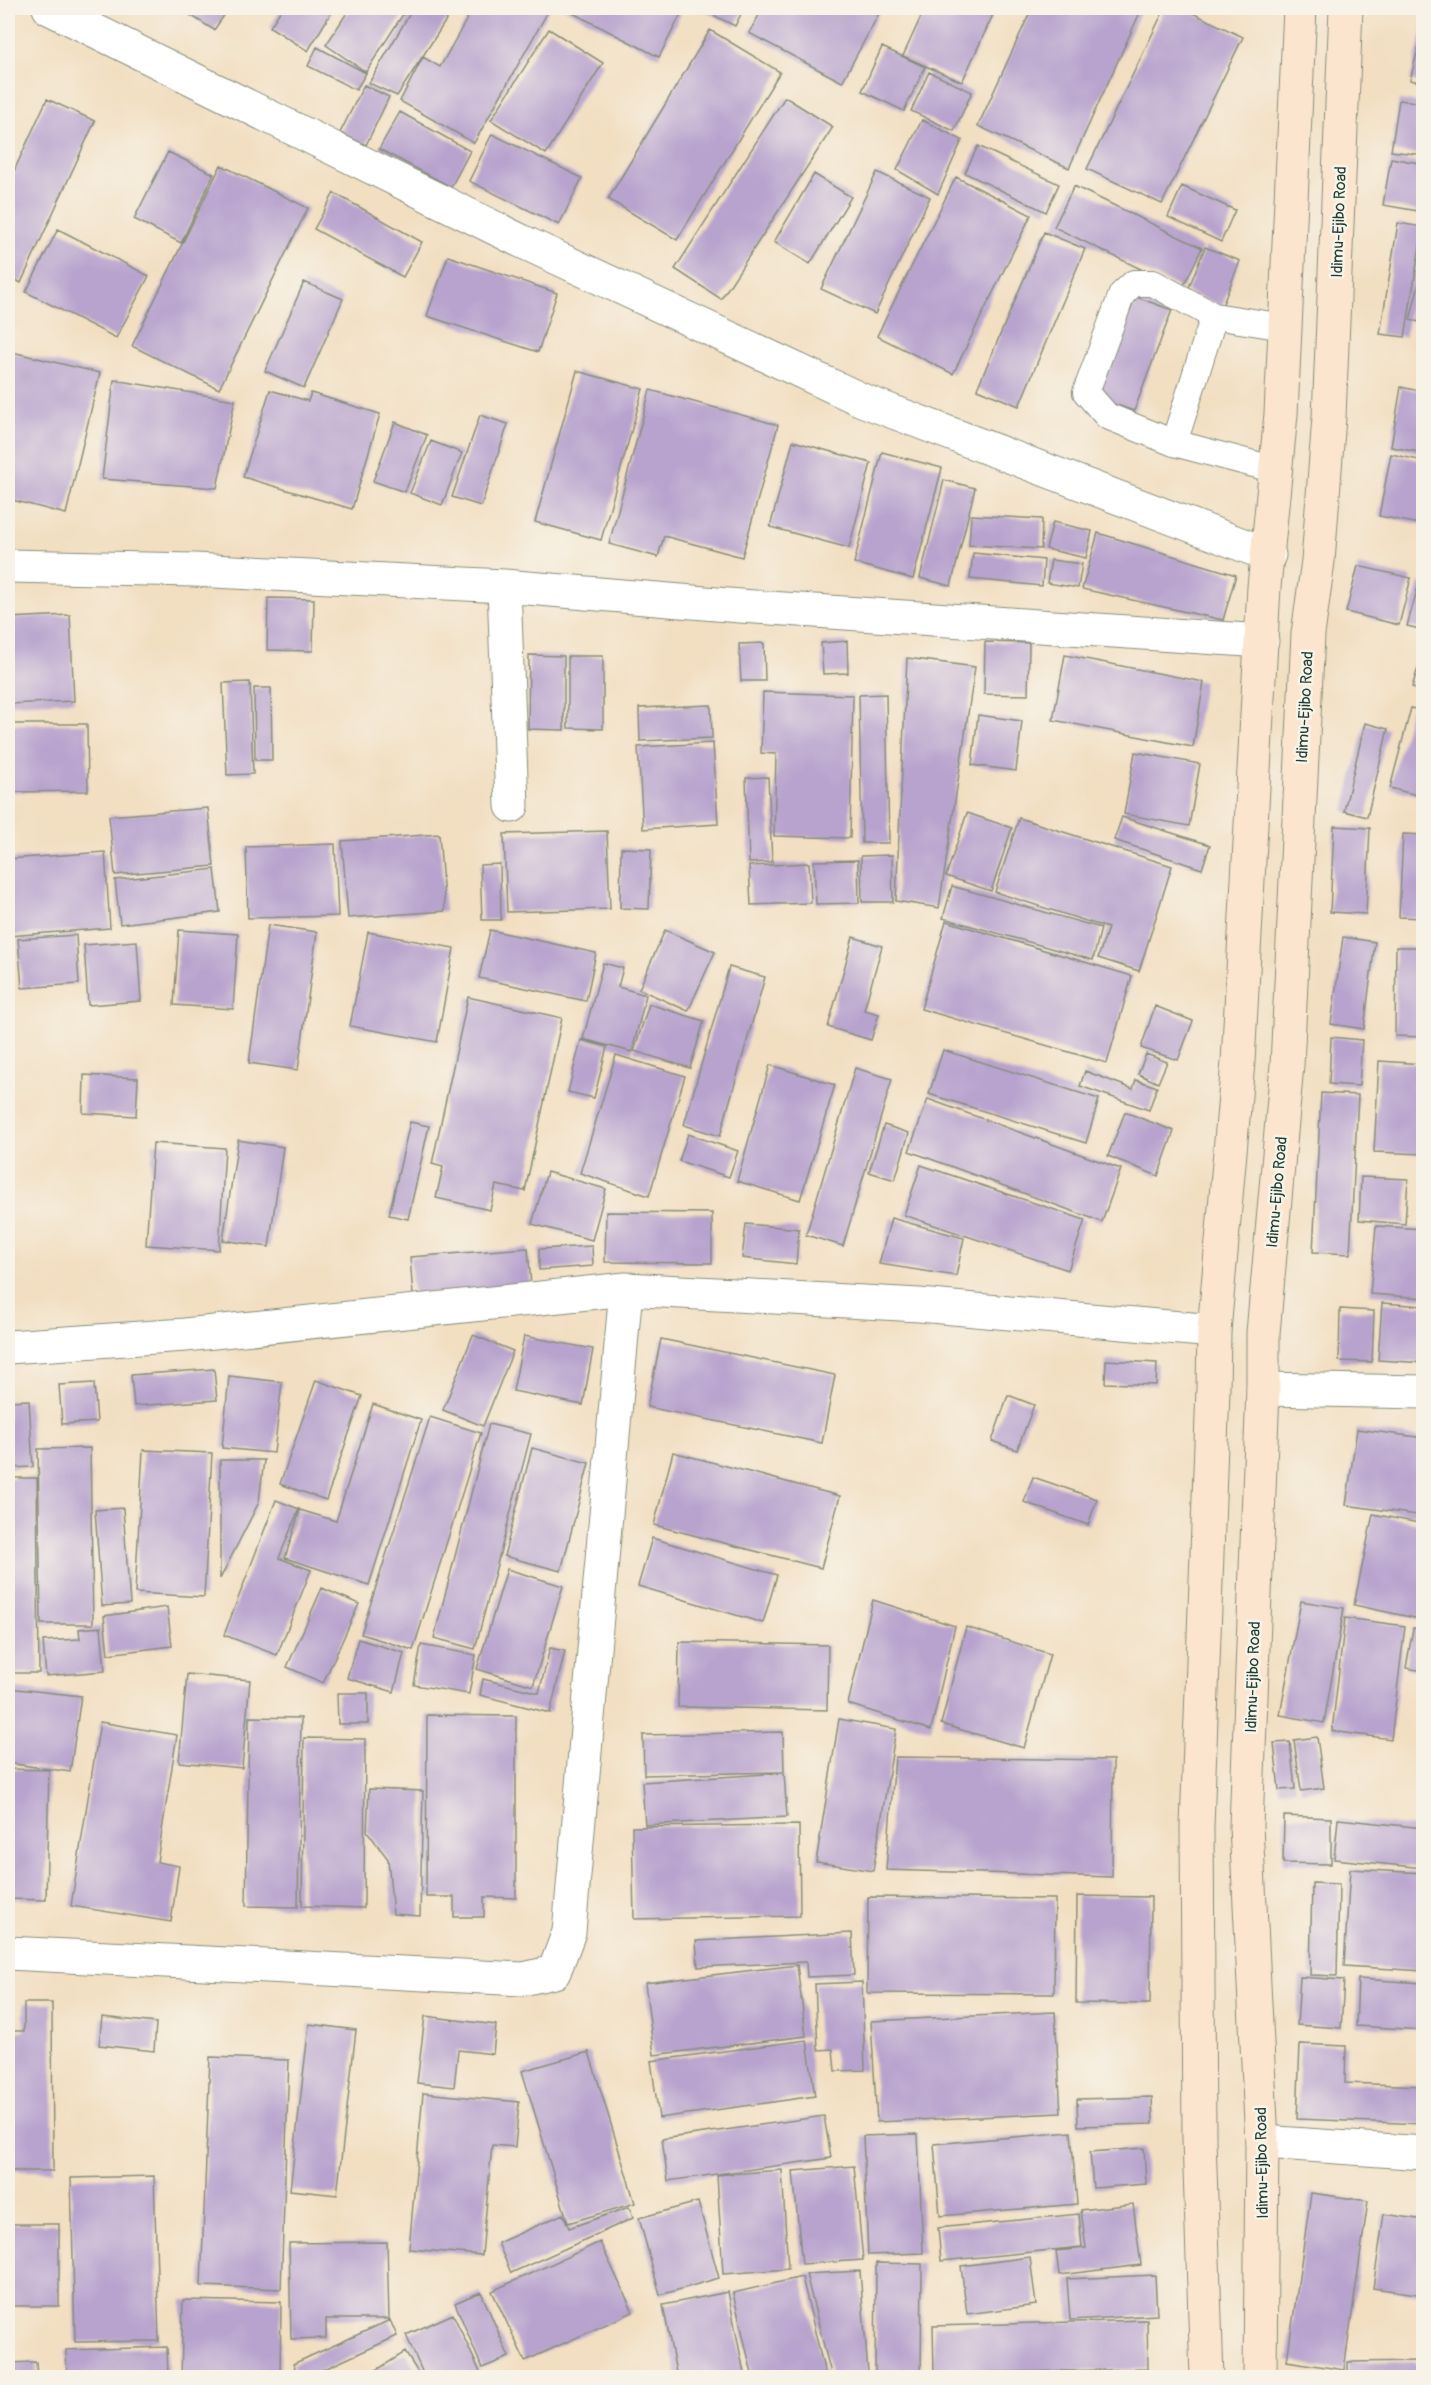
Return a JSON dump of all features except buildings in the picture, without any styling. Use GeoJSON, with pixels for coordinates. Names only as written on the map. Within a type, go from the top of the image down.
{"type":"FeatureCollection","features":[{"type":"Feature","properties":{"kind":"main road"},"geometry":{"type":"LineString","coordinates":[[1207,2378],[1199,2139],[1197,1827],[1214,1389],[1214,1331],[1238,1062],[1264,587],[1269,555],[1281,414],[1300,8]]}},
{"type":"Feature","properties":{"kind":"main road","name":"Idimu-Ejibo Road"},"geometry":{"type":"LineString","coordinates":[[1260,2378],[1262,2142],[1246,1826],[1263,1389],[1263,1333],[1287,1065],[1308,634],[1318,561],[1329,417],[1347,8]]}},
{"type":"Feature","properties":{"kind":"main road"},"geometry":{"type":"LineString","coordinates":[[1281,414],[1329,417]]}},
{"type":"Feature","properties":{"kind":"street"},"geometry":{"type":"LineString","coordinates":[[50,8],[521,241],[862,400],[1269,555]]}},
{"type":"Feature","properties":{"kind":"street"},"geometry":{"type":"LineString","coordinates":[[8,566],[194,570],[504,586],[740,606],[1262,641]]}},
{"type":"Feature","properties":{"kind":"street"},"geometry":{"type":"LineString","coordinates":[[504,586],[512,806]]}},
{"type":"Feature","properties":{"kind":"street"},"geometry":{"type":"LineString","coordinates":[[8,1953],[523,1979],[554,1972],[569,1932],[626,1289]]}},
{"type":"Feature","properties":{"kind":"street"},"geometry":{"type":"LineString","coordinates":[[8,1347],[185,1335],[626,1289],[919,1305],[1214,1331]]}},
{"type":"Feature","properties":{"kind":"street"},"geometry":{"type":"LineString","coordinates":[[1263,1389],[1424,1392]]}},
{"type":"Feature","properties":{"kind":"street"},"geometry":{"type":"LineString","coordinates":[[1262,2142],[1424,2153]]}},
{"type":"Feature","properties":{"kind":"lane"},"geometry":{"type":"LineString","coordinates":[[1276,470],[1174,443],[1107,416],[1086,392],[1122,294],[1134,283],[1153,283],[1214,316],[1285,327]]}},
{"type":"Feature","properties":{"kind":"lane"},"geometry":{"type":"LineString","coordinates":[[1174,443],[1214,316]]}}]}
